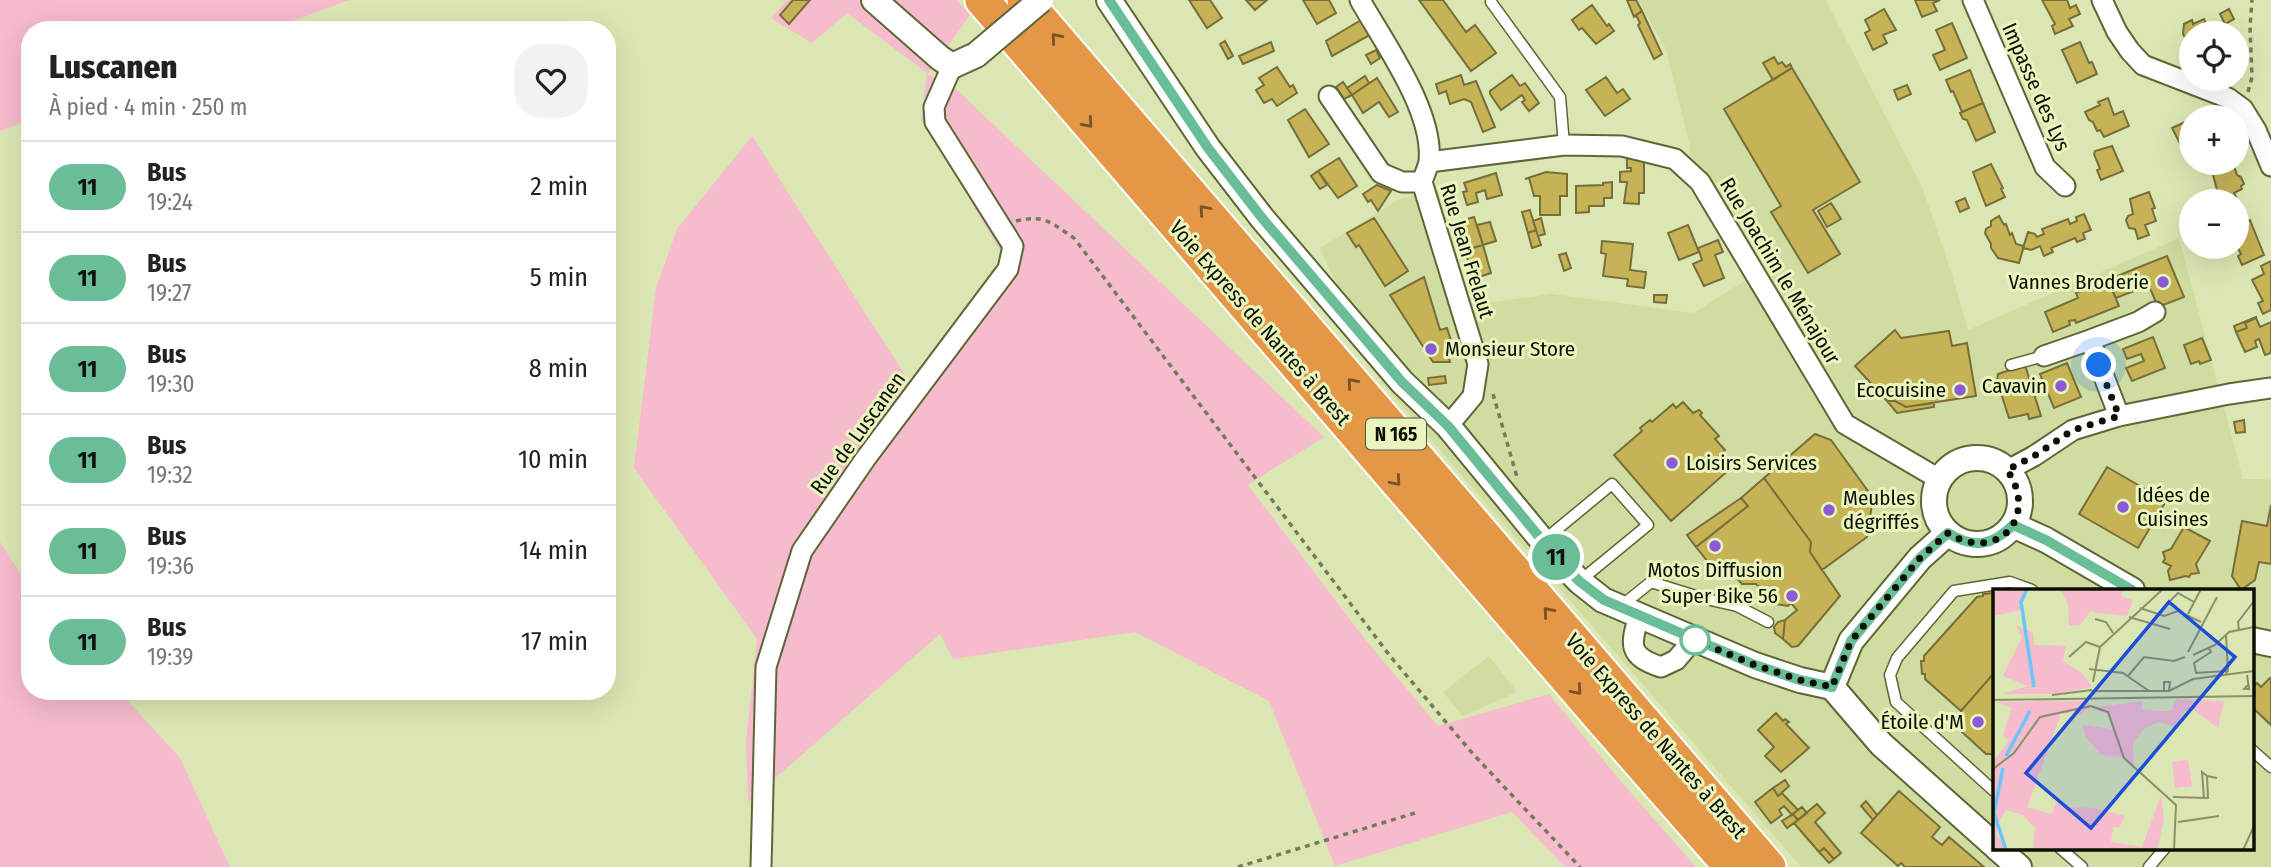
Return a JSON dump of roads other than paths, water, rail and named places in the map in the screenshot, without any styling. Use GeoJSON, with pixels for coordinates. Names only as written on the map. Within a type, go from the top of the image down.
{"type":"FeatureCollection","features":[{"type":"Feature","properties":{"kind":"highway","name":"Voie Express de Nantes à Brest"},"geometry":{"type":"LineString","coordinates":[[982,0],[1731,867]]}},
{"type":"Feature","properties":{"kind":"highway","name":"Voie Express de Nantes à Brest"},"geometry":{"type":"LineString","coordinates":[[1024,0],[1769,867]]}},
{"type":"Feature","properties":{"kind":"street"},"geometry":{"type":"LineString","coordinates":[[874,0],[952,66],[976,55],[1041,0]]}},
{"type":"Feature","properties":{"kind":"street"},"geometry":{"type":"LineString","coordinates":[[1109,0],[1208,148],[1262,218],[1402,382],[1448,426],[1579,581],[1604,600],[1755,665],[1832,687],[1881,744],[1993,844]]}},
{"type":"Feature","properties":{"kind":"street","name":"Rue Jean Frelaut"},"geometry":{"type":"LineString","coordinates":[[1360,0],[1419,104],[1427,136],[1429,162],[1422,182],[1478,364],[1473,396],[1448,426]]}},
{"type":"Feature","properties":{"kind":"street","name":"Impasse des Lys"},"geometry":{"type":"LineString","coordinates":[[1973,0],[2045,167],[2065,186]]}},
{"type":"Feature","properties":{"kind":"street"},"geometry":{"type":"LineString","coordinates":[[2102,0],[2117,32],[2143,65],[2228,98],[2243,109],[2256,130],[2271,166]]}},
{"type":"Feature","properties":{"kind":"street","name":"Rue de Luscanen"},"geometry":{"type":"LineString","coordinates":[[761,867],[766,667],[802,551],[866,458],[1008,269],[1013,246],[935,122],[934,107],[952,66]]}},
{"type":"Feature","properties":{"kind":"street"},"geometry":{"type":"LineString","coordinates":[[1329,96],[1381,173],[1402,182],[1422,182]]}},
{"type":"Feature","properties":{"kind":"street","name":"Rue Joachim le Ménajour"},"geometry":{"type":"LineString","coordinates":[[1429,162],[1564,145],[1622,146],[1675,159],[1700,182],[1845,424],[1939,479]]}},
{"type":"Feature","properties":{"kind":"street"},"geometry":{"type":"LineString","coordinates":[[2044,356],[2138,322],[2155,312]]}},
{"type":"Feature","properties":{"kind":"street"},"geometry":{"type":"LineString","coordinates":[[2090,340],[2119,416]]}},
{"type":"Feature","properties":{"kind":"street"},"geometry":{"type":"LineString","coordinates":[[2007,470],[2073,430],[2119,416],[2271,388]]}},
{"type":"Feature","properties":{"kind":"street"},"geometry":{"type":"LineString","coordinates":[[1984,458],[1997,462],[2007,470],[2016,482],[2020,496],[2019,511],[2013,525],[1990,542],[1975,544],[1961,541],[1948,533],[1939,522],[1934,508],[1934,493],[1939,479],[1948,469],[1958,461],[1984,458]]}},
{"type":"Feature","properties":{"kind":"street"},"geometry":{"type":"LineString","coordinates":[[2013,525],[2046,540],[2130,589]]}},
{"type":"Feature","properties":{"kind":"street"},"geometry":{"type":"LineString","coordinates":[[1832,687],[1851,641],[1920,558],[1948,533]]}},
{"type":"Feature","properties":{"kind":"street"},"geometry":{"type":"LineString","coordinates":[[1630,612],[1631,641],[1635,653],[1651,663],[1661,667],[1676,660],[1695,639]]}},
{"type":"Feature","properties":{"kind":"street"},"geometry":{"type":"LineString","coordinates":[[1999,850],[2019,867]]}},
{"type":"Feature","properties":{"kind":"lane"},"geometry":{"type":"LineString","coordinates":[[1491,2],[1560,97],[1564,145]]}},
{"type":"Feature","properties":{"kind":"lane"},"geometry":{"type":"LineString","coordinates":[[2011,365],[2044,356]]}},
{"type":"Feature","properties":{"kind":"lane"},"geometry":{"type":"LineString","coordinates":[[1543,541],[1612,484],[1648,525],[1579,581]]}},
{"type":"Feature","properties":{"kind":"lane"},"geometry":{"type":"LineString","coordinates":[[1630,612],[1651,582],[1737,606],[1768,622]]}},
{"type":"Feature","properties":{"kind":"lane"},"geometry":{"type":"LineString","coordinates":[[1993,790],[1896,702],[1890,675],[1897,658],[1954,591],[2010,582],[2029,589]]}},
{"type":"Feature","properties":{"kind":"lane"},"geometry":{"type":"LineString","coordinates":[[2254,752],[2271,767]]}},
{"type":"Feature","properties":{"kind":"lane"},"geometry":{"type":"LineString","coordinates":[[2062,850],[2082,867]]}},
{"type":"Feature","properties":{"kind":"lane"},"geometry":{"type":"LineString","coordinates":[[2149,867],[2163,850]]}},
{"type":"Feature","properties":{"kind":"place","name":"Vannes Broderie"},"geometry":{"type":"Point","coordinates":[2163,282]}},
{"type":"Feature","properties":{"kind":"place","name":"Monsieur Store"},"geometry":{"type":"Point","coordinates":[1431,349]}},
{"type":"Feature","properties":{"kind":"place","name":"Cavavin"},"geometry":{"type":"Point","coordinates":[2061,386]}},
{"type":"Feature","properties":{"kind":"place","name":"Ecocuisine"},"geometry":{"type":"Point","coordinates":[1960,390]}},
{"type":"Feature","properties":{"kind":"place","name":"Loisirs Services"},"geometry":{"type":"Point","coordinates":[1672,463]}},
{"type":"Feature","properties":{"kind":"place","name":"Idées de Cuisines"},"geometry":{"type":"Point","coordinates":[2123,507]}},
{"type":"Feature","properties":{"kind":"place","name":"Meubles dégriffés"},"geometry":{"type":"Point","coordinates":[1829,510]}},
{"type":"Feature","properties":{"kind":"place","name":"Motos Diffusion"},"geometry":{"type":"Point","coordinates":[1715,546]}},
{"type":"Feature","properties":{"kind":"place","name":"Super Bike 56"},"geometry":{"type":"Point","coordinates":[1792,596]}},
{"type":"Feature","properties":{"kind":"place","name":"Étoile d'M"},"geometry":{"type":"Point","coordinates":[1978,722]}}]}
